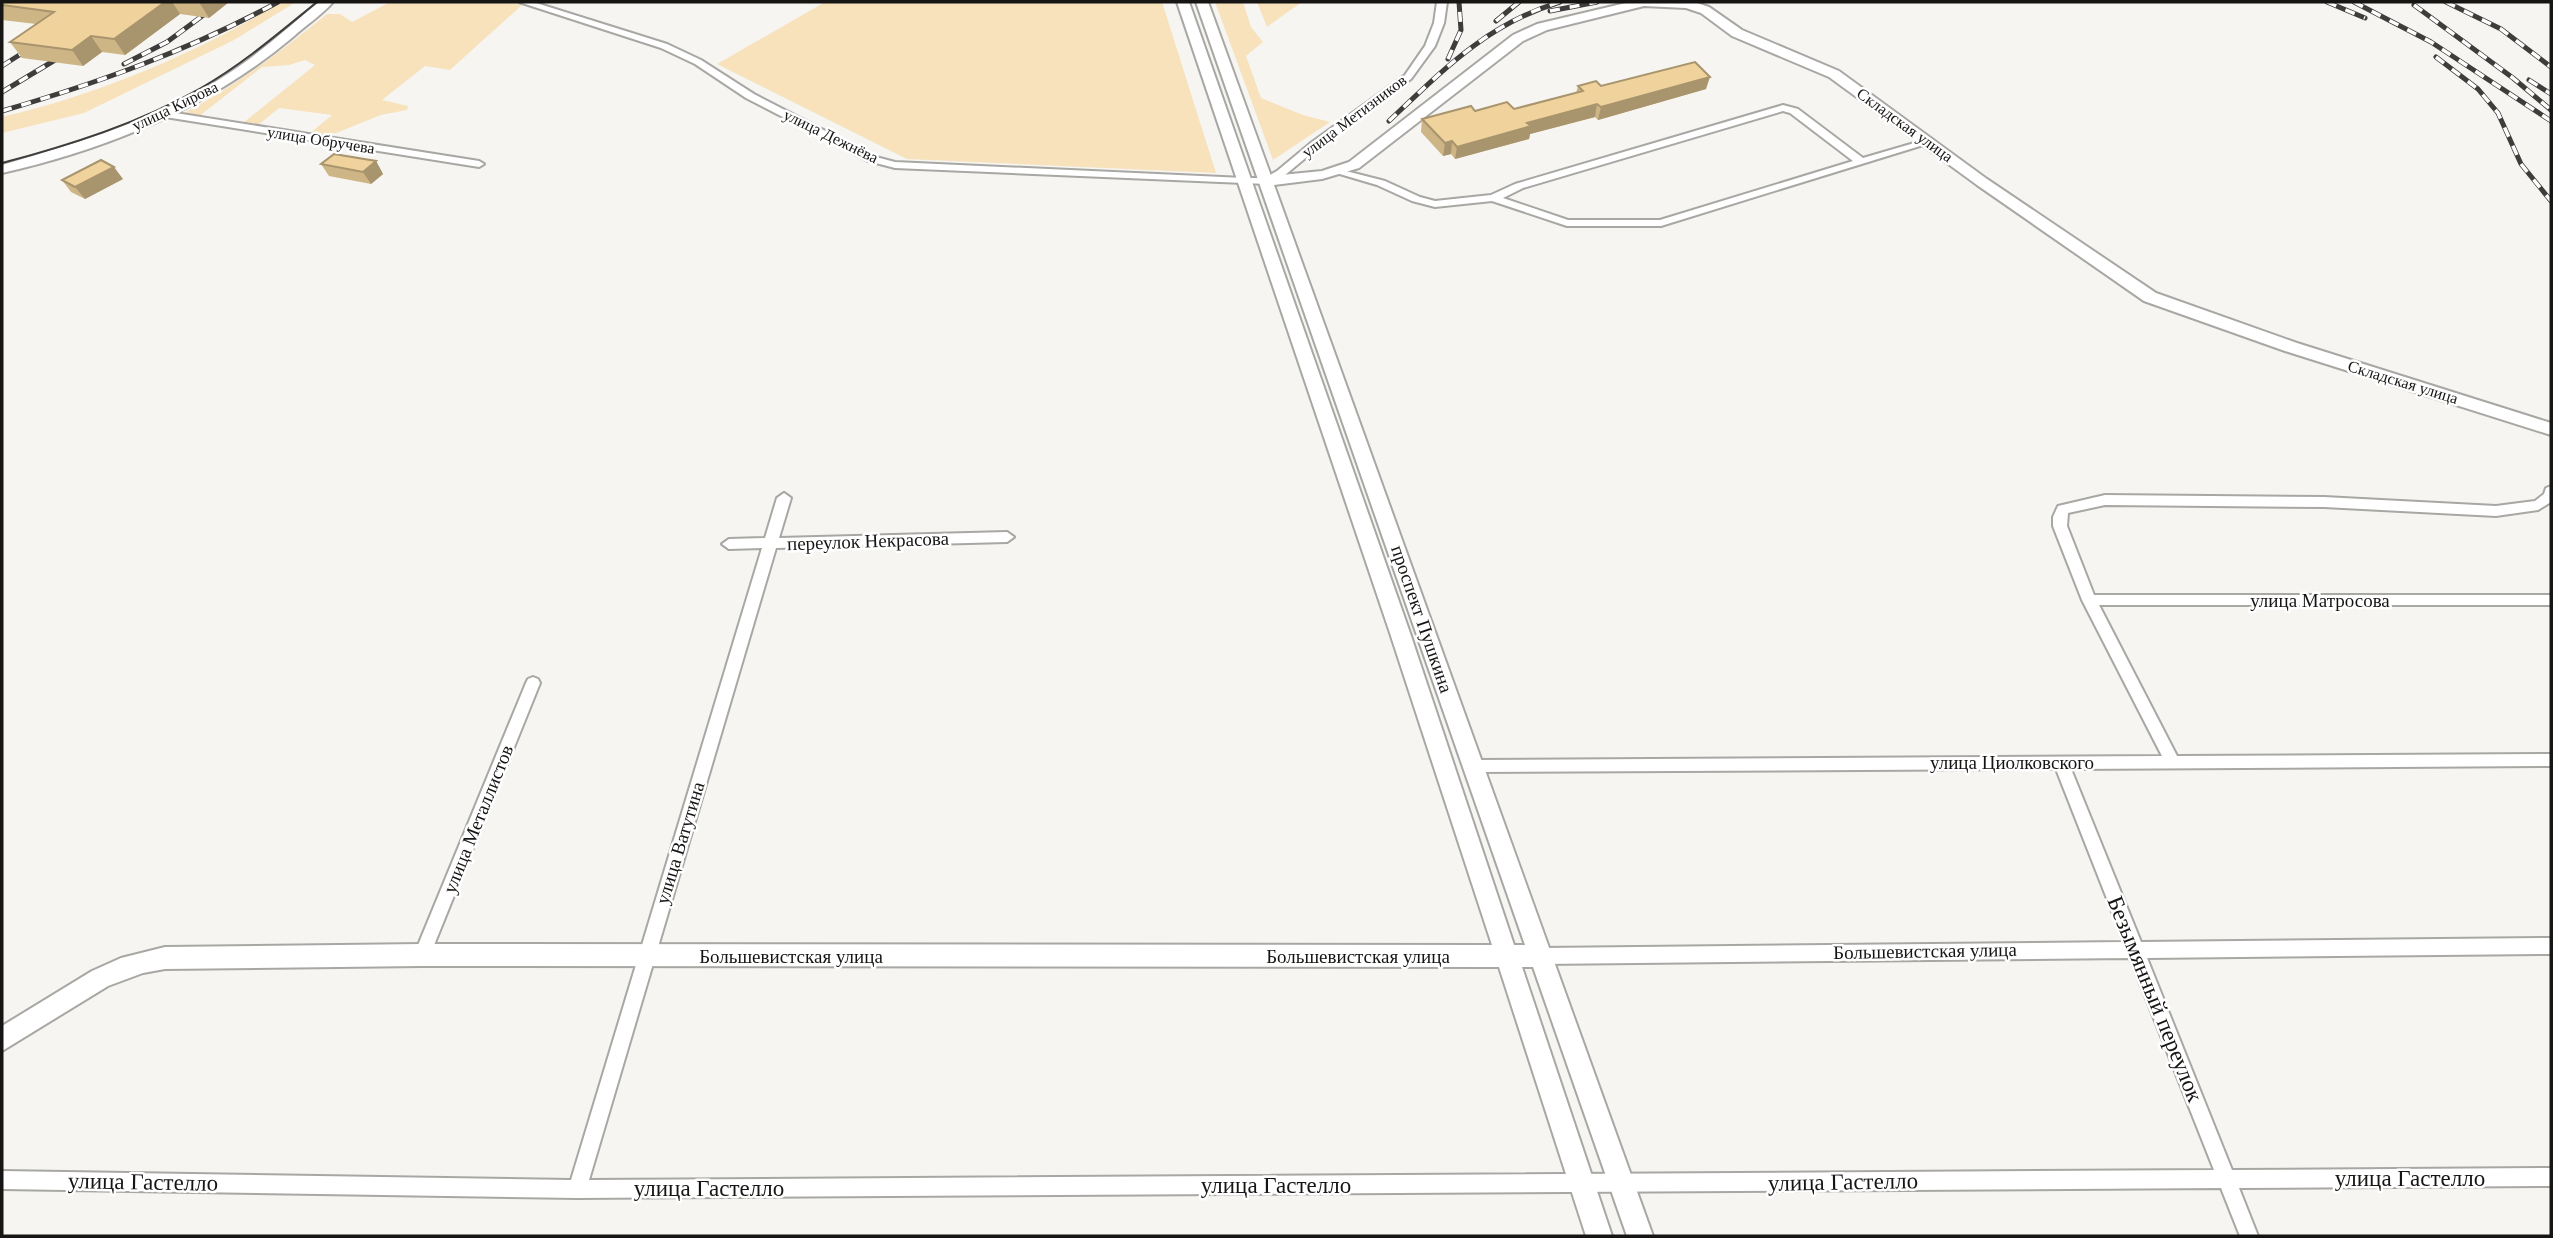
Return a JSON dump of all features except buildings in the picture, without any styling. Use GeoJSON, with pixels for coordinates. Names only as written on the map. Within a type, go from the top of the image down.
{"type":"FeatureCollection","features":[{"type":"Feature","properties":{"kind":"main road","name":"улица Кирова"},"geometry":{"type":"LineString","coordinates":[[2,169],[79,147],[163,114],[223,84],[327,2]]}},
{"type":"Feature","properties":{"kind":"main road","name":"проспект Пушкина"},"geometry":{"type":"LineString","coordinates":[[1183,2],[1395,620],[1599,1236]]}},
{"type":"Feature","properties":{"kind":"main road","name":"проспект Пушкина"},"geometry":{"type":"LineString","coordinates":[[1202,2],[1640,1236]]}},
{"type":"Feature","properties":{"kind":"main road","name":"Складская улица"},"geometry":{"type":"LineString","coordinates":[[1266,181],[1338,173],[1354,165],[1518,38],[1542,27],[1644,2],[1688,5],[1705,10],[1737,33],[1834,74],[2150,297],[2291,347],[2551,429]]}},
{"type":"Feature","properties":{"kind":"main road","name":"Большевистская улица"},"geometry":{"type":"LineString","coordinates":[[2,1040],[93,982],[124,967],[165,958],[422,955],[1542,956]]}},
{"type":"Feature","properties":{"kind":"street","name":"улица Дежнёва"},"geometry":{"type":"LineString","coordinates":[[524,2],[664,46],[698,62],[750,96],[872,159],[895,165],[1266,181]]}},
{"type":"Feature","properties":{"kind":"street","name":"улица Метизников"},"geometry":{"type":"LineString","coordinates":[[1266,181],[1281,173],[1408,77],[1430,46],[1439,23],[1442,2]]}},
{"type":"Feature","properties":{"kind":"street"},"geometry":{"type":"LineString","coordinates":[[1338,173],[1381,183],[1416,199],[1435,204],[1493,198],[1519,186],[1783,108],[1794,111],[1861,162]]}},
{"type":"Feature","properties":{"kind":"street","name":"улица Обручева"},"geometry":{"type":"LineString","coordinates":[[163,114],[479,164]]}},
{"type":"Feature","properties":{"kind":"street"},"geometry":{"type":"LineString","coordinates":[[1493,198],[1567,223],[1661,223],[1927,142]]}},
{"type":"Feature","properties":{"kind":"street"},"geometry":{"type":"LineString","coordinates":[[2172,760],[2089,600],[2060,526],[2063,509],[2105,500],[2324,502],[2496,511],[2538,505],[2550,496],[2551,491]]}},
{"type":"Feature","properties":{"kind":"street","name":"улица Ватутина"},"geometry":{"type":"LineString","coordinates":[[577,1189],[784,498]]}},
{"type":"Feature","properties":{"kind":"street","name":"переулок Некрасова"},"geometry":{"type":"LineString","coordinates":[[729,544],[1007,537]]}},
{"type":"Feature","properties":{"kind":"street","name":"улица Матросова"},"geometry":{"type":"LineString","coordinates":[[2089,600],[2551,600]]}},
{"type":"Feature","properties":{"kind":"street","name":"улица Металлистов"},"geometry":{"type":"LineString","coordinates":[[422,955],[533,684]]}},
{"type":"Feature","properties":{"kind":"street","name":"улица Циолковского"},"geometry":{"type":"LineString","coordinates":[[1473,766],[2172,760],[2551,760]]}},
{"type":"Feature","properties":{"kind":"street","name":"Безымянный переулок"},"geometry":{"type":"LineString","coordinates":[[2061,762],[2249,1236]]}},
{"type":"Feature","properties":{"kind":"street","name":"Большевистская улица"},"geometry":{"type":"LineString","coordinates":[[1542,956],[2136,948],[2551,946]]}},
{"type":"Feature","properties":{"kind":"street","name":"улица Гастелло"},"geometry":{"type":"LineString","coordinates":[[2,1180],[577,1189],[2551,1177]]}},
{"type":"Feature","properties":{"kind":"shaded area"},"geometry":{"type":"Polygon","coordinates":[[[281,2],[296,2],[234,40],[84,113],[2,133],[2,117],[74,97],[146,70],[216,38],[281,2]]]}},
{"type":"Feature","properties":{"kind":"shaded area"},"geometry":{"type":"Polygon","coordinates":[[[390,2],[510,2],[522,5],[450,70],[425,66],[382,100],[408,106],[407,110],[381,115],[336,133],[309,134],[332,115],[279,108],[257,126],[243,123],[315,65],[305,60],[289,65],[262,67],[198,117],[184,113],[258,67],[327,14],[340,14],[352,22],[390,2]]]}},
{"type":"Feature","properties":{"kind":"shaded area"},"geometry":{"type":"Polygon","coordinates":[[[825,2],[1162,2],[1216,173],[907,159],[717,64],[825,2]]]}},
{"type":"Feature","properties":{"kind":"shaded area"},"geometry":{"type":"Polygon","coordinates":[[[1215,2],[1243,2],[1251,27],[1263,42],[1246,56],[1261,98],[1303,115],[1330,122],[1273,160],[1215,2]]]}},
{"type":"Feature","properties":{"kind":"shaded area"},"geometry":{"type":"Polygon","coordinates":[[[1257,2],[1302,2],[1267,27],[1257,2]]]}},
{"type":"Feature","properties":{"kind":"tram line"},"geometry":{"type":"LineString","coordinates":[[2,163],[104,132],[177,101],[232,69],[317,2]]}},
{"type":"Feature","properties":{"kind":"railway"},"geometry":{"type":"LineString","coordinates":[[2,111],[143,64],[278,2]]}},
{"type":"Feature","properties":{"kind":"railway"},"geometry":{"type":"LineString","coordinates":[[1448,59],[1461,30],[1459,2]]}},
{"type":"Feature","properties":{"kind":"railway"},"geometry":{"type":"LineString","coordinates":[[1496,21],[1519,2]]}},
{"type":"Feature","properties":{"kind":"railway"},"geometry":{"type":"LineString","coordinates":[[1389,121],[1448,67],[1488,36],[1534,11],[1560,2]]}},
{"type":"Feature","properties":{"kind":"railway"},"geometry":{"type":"LineString","coordinates":[[1550,11],[1597,2]]}},
{"type":"Feature","properties":{"kind":"railway"},"geometry":{"type":"LineString","coordinates":[[2327,2],[2365,18]]}},
{"type":"Feature","properties":{"kind":"railway"},"geometry":{"type":"LineString","coordinates":[[2354,2],[2431,42],[2551,121]]}},
{"type":"Feature","properties":{"kind":"railway"},"geometry":{"type":"LineString","coordinates":[[2446,2],[2501,29],[2551,67]]}},
{"type":"Feature","properties":{"kind":"railway"},"geometry":{"type":"LineString","coordinates":[[124,64],[167,42],[217,5]]}},
{"type":"Feature","properties":{"kind":"railway"},"geometry":{"type":"LineString","coordinates":[[2414,5],[2513,78],[2551,110]]}},
{"type":"Feature","properties":{"kind":"railway"},"geometry":{"type":"LineString","coordinates":[[2,66],[35,45]]}},
{"type":"Feature","properties":{"kind":"railway"},"geometry":{"type":"LineString","coordinates":[[2,92],[65,54]]}},
{"type":"Feature","properties":{"kind":"railway"},"geometry":{"type":"LineString","coordinates":[[2436,57],[2478,89],[2498,113],[2521,164],[2551,201]]}},
{"type":"Feature","properties":{"kind":"railway"},"geometry":{"type":"LineString","coordinates":[[2529,80],[2551,94]]}}]}
